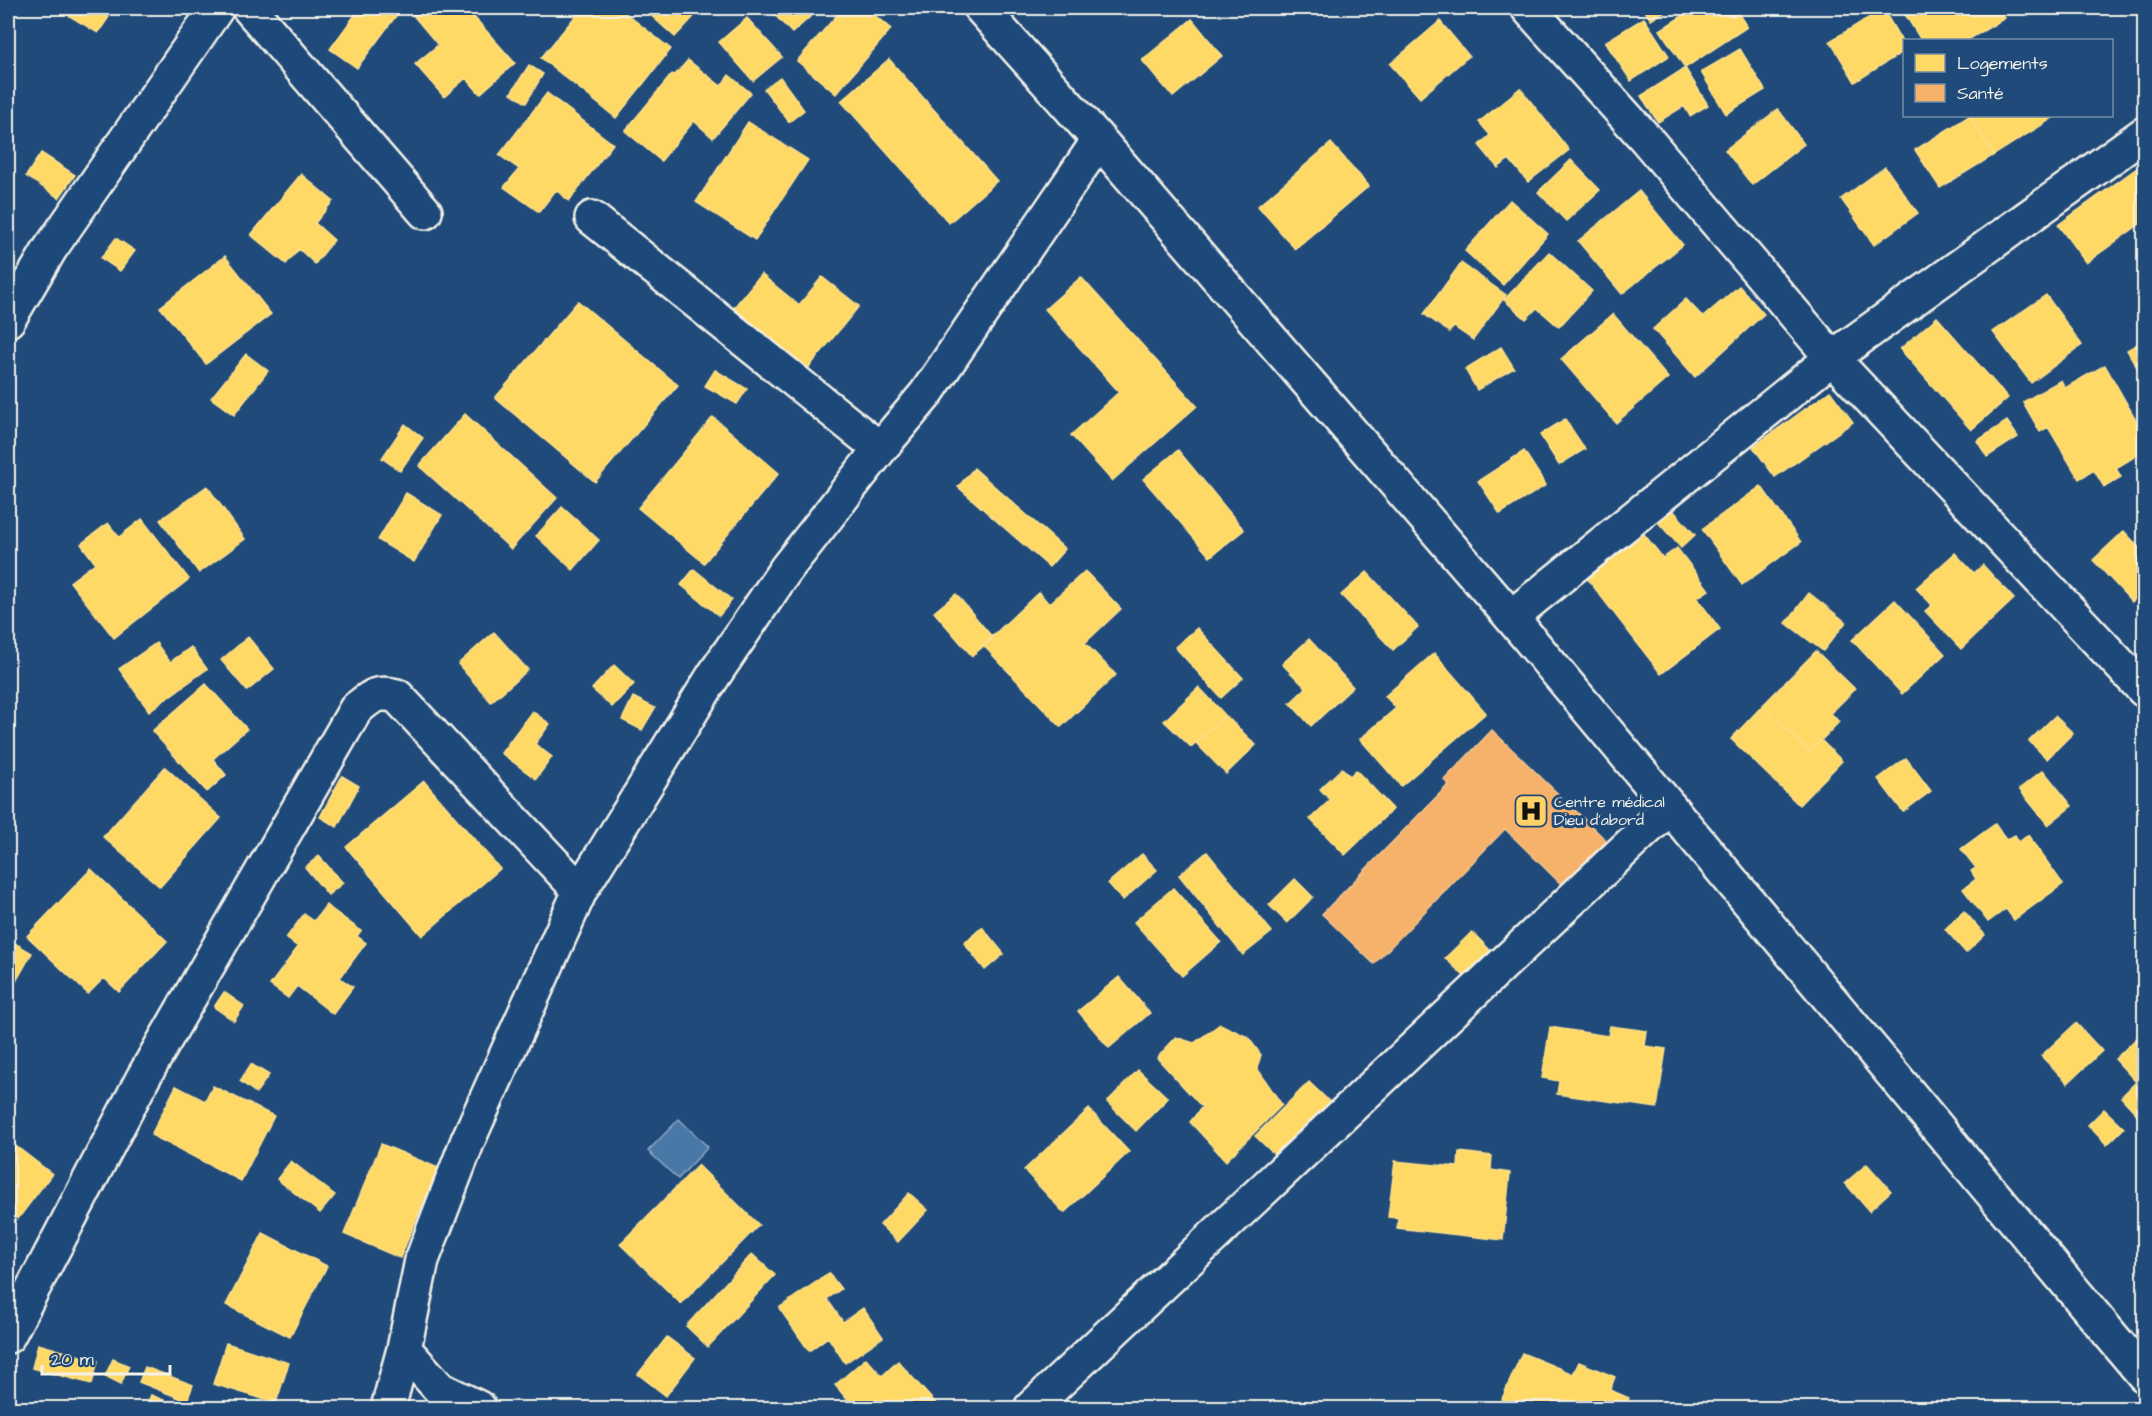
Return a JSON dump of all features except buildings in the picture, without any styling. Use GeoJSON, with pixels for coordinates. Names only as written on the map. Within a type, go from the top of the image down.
{"type":"FeatureCollection","features":[{"type":"Feature","properties":{"kind":"street"},"geometry":{"type":"LineString","coordinates":[[8,320],[50,249],[217,8]]}},
{"type":"Feature","properties":{"kind":"street"},"geometry":{"type":"LineString","coordinates":[[249,8],[424,212]]}},
{"type":"Feature","properties":{"kind":"street"},"geometry":{"type":"LineString","coordinates":[[981,8],[1099,140],[1511,617],[2145,1375]]}},
{"type":"Feature","properties":{"kind":"street"},"geometry":{"type":"LineString","coordinates":[[1528,8],[1646,139],[1832,358],[2145,690]]}},
{"type":"Feature","properties":{"kind":"street"},"geometry":{"type":"LineString","coordinates":[[1511,617],[1832,358],[2145,134]]}},
{"type":"Feature","properties":{"kind":"street"},"geometry":{"type":"LineString","coordinates":[[388,1408],[404,1348],[422,1260],[460,1162],[580,891],[714,675],[786,569],[926,394],[1099,140]]}},
{"type":"Feature","properties":{"kind":"street"},"geometry":{"type":"LineString","coordinates":[[592,218],[880,449]]}},
{"type":"Feature","properties":{"kind":"street"},"geometry":{"type":"LineString","coordinates":[[8,1335],[143,1078],[356,709],[369,698],[382,693],[397,696],[580,891]]}},
{"type":"Feature","properties":{"kind":"street"},"geometry":{"type":"LineString","coordinates":[[1031,1408],[1670,807]]}},
{"type":"Feature","properties":{"kind":"street"},"geometry":{"type":"LineString","coordinates":[[404,1348],[440,1389],[479,1408]]}},
{"type":"Feature","properties":{"kind":"water"},"geometry":{"type":"Polygon","coordinates":[[[679,1119],[708,1147],[678,1179],[648,1151],[679,1119]]]}},
{"type":"Feature","properties":{"kind":"place","name":"Centre médical Dieu d'abord"},"geometry":{"type":"Point","coordinates":[1531,811]}}]}
